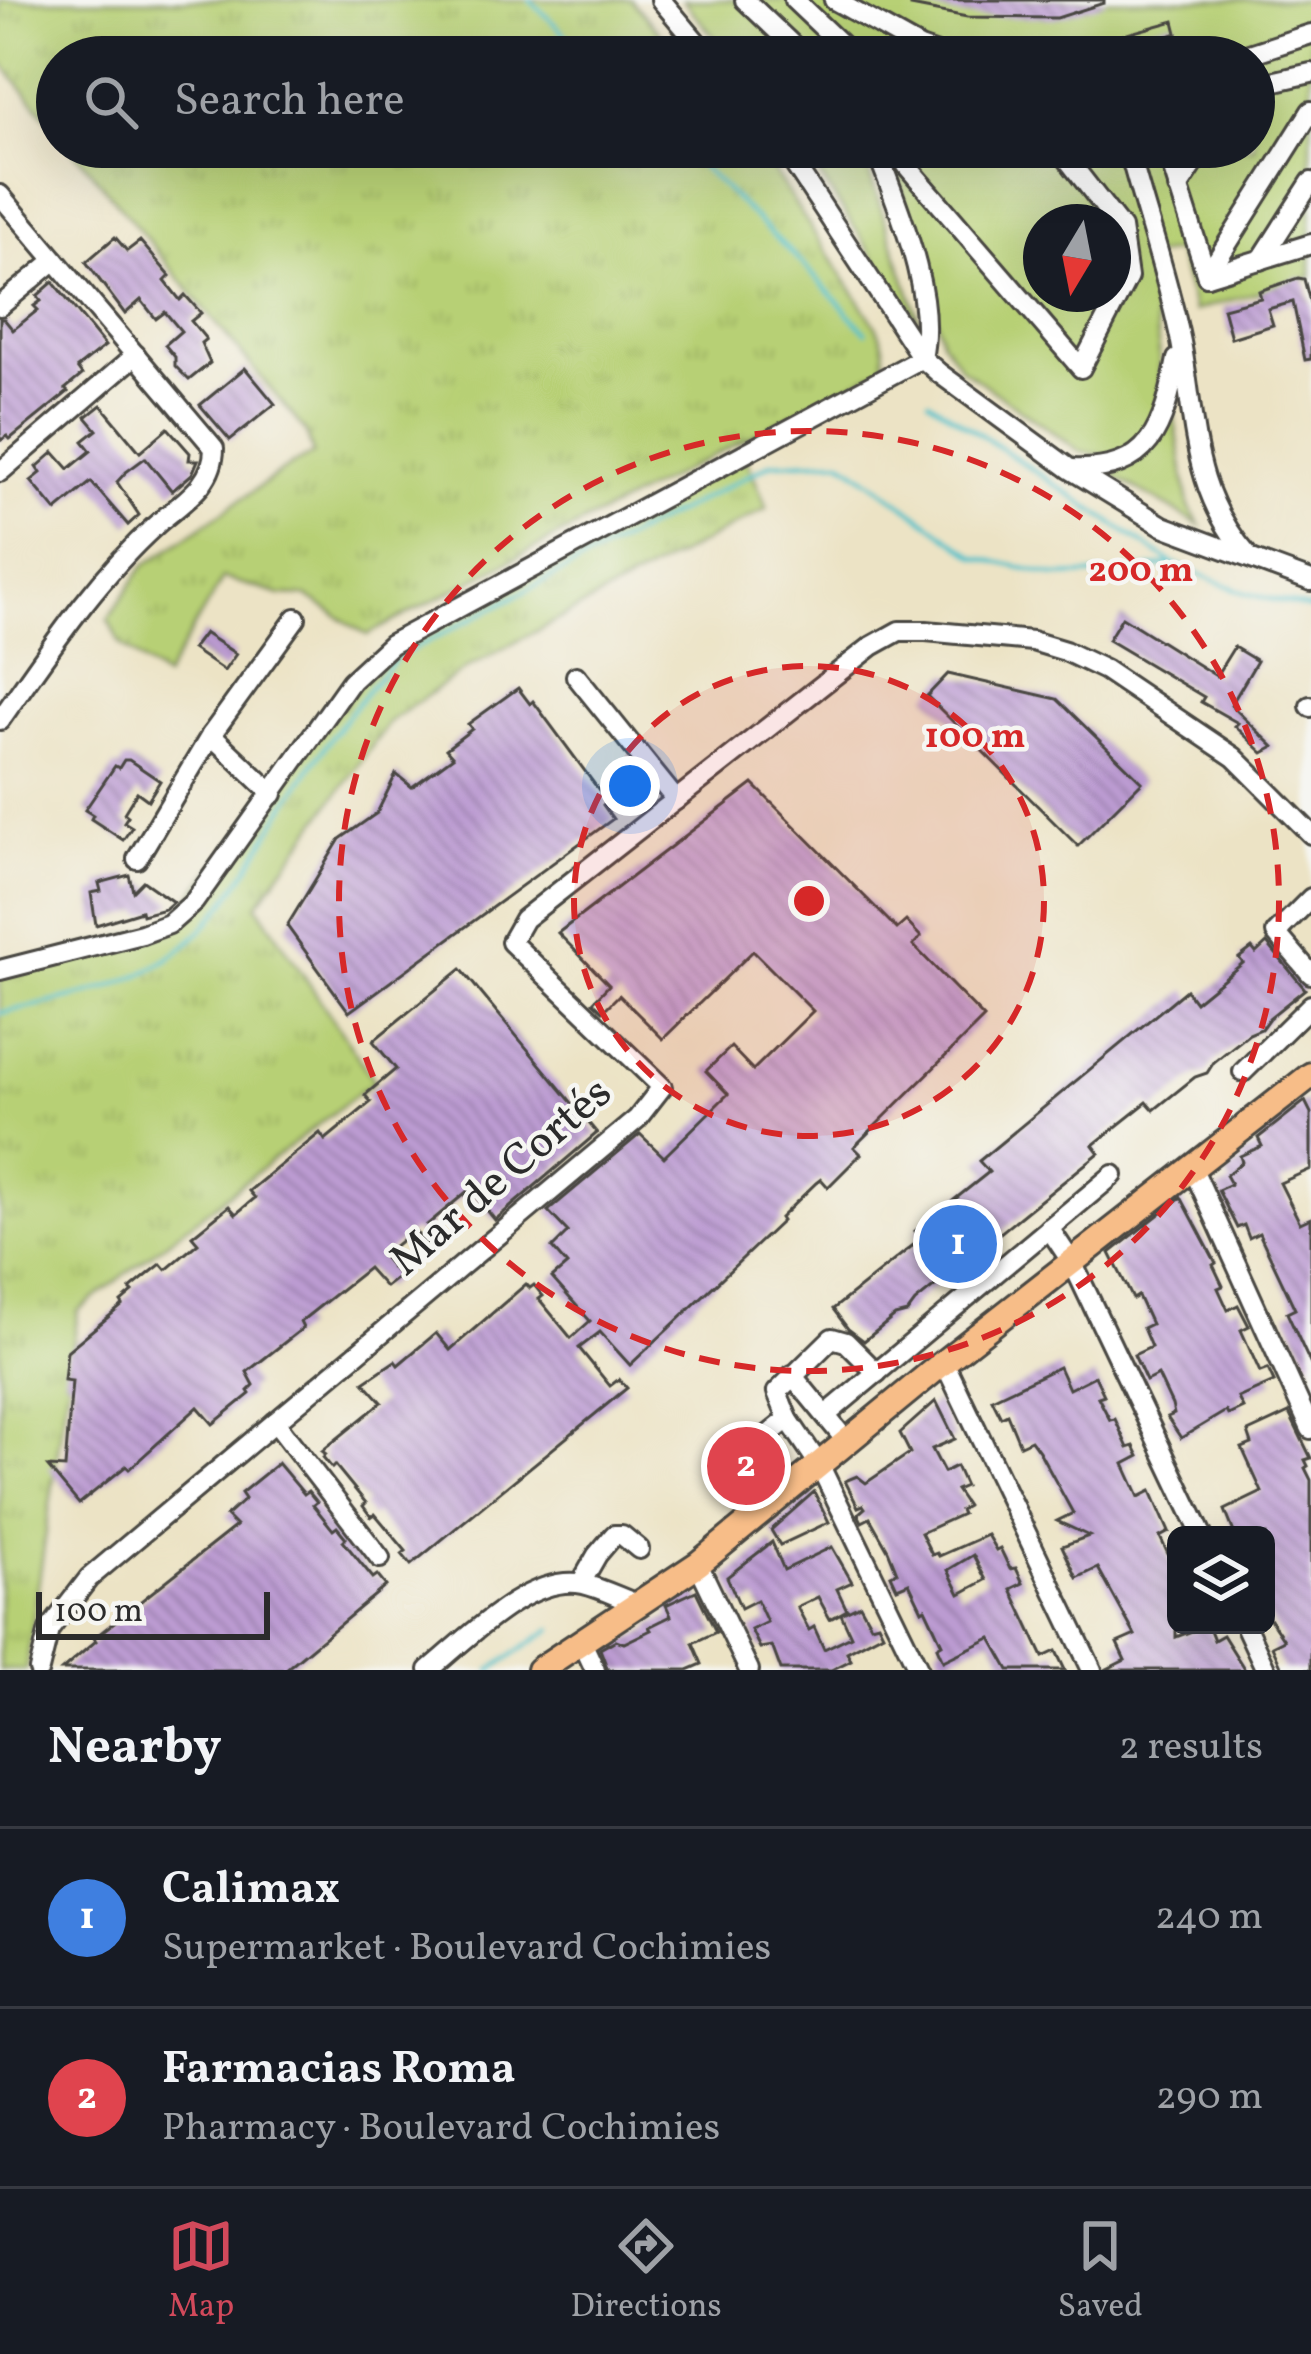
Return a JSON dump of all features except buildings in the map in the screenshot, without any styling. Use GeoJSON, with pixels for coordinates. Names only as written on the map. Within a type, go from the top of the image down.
{"type":"FeatureCollection","features":[{"type":"Feature","properties":{"kind":"main road"},"geometry":{"type":"LineString","coordinates":[[539,1670],[698,1564],[944,1363],[1311,1075]]}},
{"type":"Feature","properties":{"kind":"street"},"geometry":{"type":"LineString","coordinates":[[662,0],[692,36]]}},
{"type":"Feature","properties":{"kind":"street"},"geometry":{"type":"LineString","coordinates":[[745,0],[783,36]]}},
{"type":"Feature","properties":{"kind":"street"},"geometry":{"type":"LineString","coordinates":[[794,0],[832,36]]}},
{"type":"Feature","properties":{"kind":"street"},"geometry":{"type":"LineString","coordinates":[[834,0],[898,36]]}},
{"type":"Feature","properties":{"kind":"street"},"geometry":{"type":"LineString","coordinates":[[1275,46],[1311,34]]}},
{"type":"Feature","properties":{"kind":"street"},"geometry":{"type":"LineString","coordinates":[[1275,81],[1311,73]]}},
{"type":"Feature","properties":{"kind":"street"},"geometry":{"type":"LineString","coordinates":[[1207,276],[1311,111]]}},
{"type":"Feature","properties":{"kind":"street"},"geometry":{"type":"LineString","coordinates":[[797,168],[922,358],[1070,469],[1162,526],[1311,581]]}},
{"type":"Feature","properties":{"kind":"street"},"geometry":{"type":"LineString","coordinates":[[883,168],[904,226],[927,320],[922,358]]}},
{"type":"Feature","properties":{"kind":"street"},"geometry":{"type":"LineString","coordinates":[[909,168],[1082,368],[1128,277],[1121,228],[1074,168]]}},
{"type":"Feature","properties":{"kind":"street"},"geometry":{"type":"LineString","coordinates":[[1134,168],[1181,343],[1196,452],[1211,502],[1229,535],[1252,561]]}},
{"type":"Feature","properties":{"kind":"street"},"geometry":{"type":"LineString","coordinates":[[1172,168],[1207,276]]}},
{"type":"Feature","properties":{"kind":"street"},"geometry":{"type":"LineString","coordinates":[[1178,188],[1191,168]]}},
{"type":"Feature","properties":{"kind":"street"},"geometry":{"type":"LineString","coordinates":[[1261,260],[1311,182]]}},
{"type":"Feature","properties":{"kind":"street"},"geometry":{"type":"LineString","coordinates":[[0,195],[214,448],[214,467],[206,482],[130,549],[91,594],[0,720]]}},
{"type":"Feature","properties":{"kind":"street"},"geometry":{"type":"LineString","coordinates":[[1207,276],[1311,244]]}},
{"type":"Feature","properties":{"kind":"street"},"geometry":{"type":"LineString","coordinates":[[0,306],[55,260]]}},
{"type":"Feature","properties":{"kind":"street"},"geometry":{"type":"LineString","coordinates":[[1070,469],[1116,466],[1155,437],[1168,408],[1181,343]]}},
{"type":"Feature","properties":{"kind":"street"},"geometry":{"type":"LineString","coordinates":[[0,472],[136,356]]}},
{"type":"Feature","properties":{"kind":"street"},"geometry":{"type":"LineString","coordinates":[[0,970],[169,924],[194,902],[351,681],[391,644],[922,358]]}},
{"type":"Feature","properties":{"kind":"street"},"geometry":{"type":"LineString","coordinates":[[137,859],[212,735],[296,618]]}},
{"type":"Feature","properties":{"kind":"street","name":"Mar de Cortés"},"geometry":{"type":"LineString","coordinates":[[39,1670],[49,1630],[89,1578],[637,1119],[662,1087],[511,942],[524,919],[872,646],[899,631],[1032,641],[1106,670],[1234,757],[1311,834]]}},
{"type":"Feature","properties":{"kind":"street"},"geometry":{"type":"LineString","coordinates":[[576,676],[676,800]]}},
{"type":"Feature","properties":{"kind":"street"},"geometry":{"type":"LineString","coordinates":[[212,735],[273,794]]}},
{"type":"Feature","properties":{"kind":"street"},"geometry":{"type":"LineString","coordinates":[[1311,898],[1276,933],[1311,974]]}},
{"type":"Feature","properties":{"kind":"street"},"geometry":{"type":"LineString","coordinates":[[1243,1072],[1311,1005]]}},
{"type":"Feature","properties":{"kind":"street"},"geometry":{"type":"LineString","coordinates":[[1193,1169],[1311,1429]]}},
{"type":"Feature","properties":{"kind":"street"},"geometry":{"type":"LineString","coordinates":[[826,1415],[1112,1175]]}},
{"type":"Feature","properties":{"kind":"street"},"geometry":{"type":"LineString","coordinates":[[1049,1228],[1073,1264],[1198,1526]]}},
{"type":"Feature","properties":{"kind":"street"},"geometry":{"type":"LineString","coordinates":[[877,1373],[846,1342],[832,1338],[776,1392],[820,1466],[919,1670]]}},
{"type":"Feature","properties":{"kind":"street"},"geometry":{"type":"LineString","coordinates":[[944,1363],[1092,1670]]}},
{"type":"Feature","properties":{"kind":"street"},"geometry":{"type":"LineString","coordinates":[[792,1375],[848,1443]]}},
{"type":"Feature","properties":{"kind":"street"},"geometry":{"type":"LineString","coordinates":[[763,1512],[731,1470],[733,1461],[756,1456],[788,1419]]}},
{"type":"Feature","properties":{"kind":"street"},"geometry":{"type":"LineString","coordinates":[[275,1422],[380,1558]]}},
{"type":"Feature","properties":{"kind":"street"},"geometry":{"type":"LineString","coordinates":[[756,1456],[788,1492]]}},
{"type":"Feature","properties":{"kind":"street"},"geometry":{"type":"LineString","coordinates":[[581,1583],[614,1535],[622,1535],[639,1549]]}},
{"type":"Feature","properties":{"kind":"street"},"geometry":{"type":"LineString","coordinates":[[698,1564],[749,1670]]}},
{"type":"Feature","properties":{"kind":"street"},"geometry":{"type":"LineString","coordinates":[[429,1670],[514,1602],[543,1588],[581,1583],[637,1604]]}},
{"type":"Feature","properties":{"kind":"street"},"geometry":{"type":"LineString","coordinates":[[1249,1634],[1266,1670]]}},
{"type":"Feature","properties":{"kind":"street"},"geometry":{"type":"LineString","coordinates":[[582,1642],[595,1670]]}},
{"type":"Feature","properties":{"kind":"green space"},"geometry":{"type":"Polygon","coordinates":[[[0,0],[631,0],[663,36],[36,36],[36,105],[0,61],[0,0]]]}},
{"type":"Feature","properties":{"kind":"green space"},"geometry":{"type":"Polygon","coordinates":[[[683,0],[1311,0],[1311,277],[1194,311],[1176,251],[1144,258],[1159,359],[1159,399],[1153,424],[1117,457],[1081,452],[961,368],[942,340],[896,168],[1275,168],[1275,36],[713,36],[683,0]]]}},
{"type":"Feature","properties":{"kind":"green space"},"geometry":{"type":"Polygon","coordinates":[[[88,168],[771,168],[876,326],[884,346],[882,368],[367,635],[307,596],[281,595],[223,578],[164,678],[120,644],[108,619],[144,566],[313,454],[306,432],[88,168]]]}},
{"type":"Feature","properties":{"kind":"green space"},"geometry":{"type":"Polygon","coordinates":[[[815,168],[867,168],[920,322],[815,168]]]}},
{"type":"Feature","properties":{"kind":"green space"},"geometry":{"type":"Polygon","coordinates":[[[1174,415],[1189,507],[1200,525],[1110,474],[1148,452],[1174,415]]]}},
{"type":"Feature","properties":{"kind":"green space"},"geometry":{"type":"Polygon","coordinates":[[[744,453],[767,508],[467,668],[390,721],[257,905],[374,1081],[78,1311],[26,1670],[0,1670],[0,970],[169,924],[391,644],[744,453]]]}},
{"type":"Feature","properties":{"kind":"waterway"},"geometry":{"type":"LineString","coordinates":[[530,0],[567,36]]}},
{"type":"Feature","properties":{"kind":"waterway"},"geometry":{"type":"LineString","coordinates":[[703,168],[866,332]]}},
{"type":"Feature","properties":{"kind":"waterway"},"geometry":{"type":"LineString","coordinates":[[929,400],[1173,564]]}},
{"type":"Feature","properties":{"kind":"waterway"},"geometry":{"type":"LineString","coordinates":[[0,1013],[121,982],[180,950],[217,913],[326,745],[398,657],[772,463],[841,460],[976,557],[1056,576],[1115,574],[1175,564],[1245,593],[1311,609]]}},
{"type":"Feature","properties":{"kind":"waterway"},"geometry":{"type":"LineString","coordinates":[[491,1670],[552,1629]]}},
{"type":"Feature","properties":{"kind":"place","name":"Calimax"},"geometry":{"type":"Point","coordinates":[958,1244]}},
{"type":"Feature","properties":{"kind":"place","name":"Farmacias Roma"},"geometry":{"type":"Point","coordinates":[746,1466]}}]}
